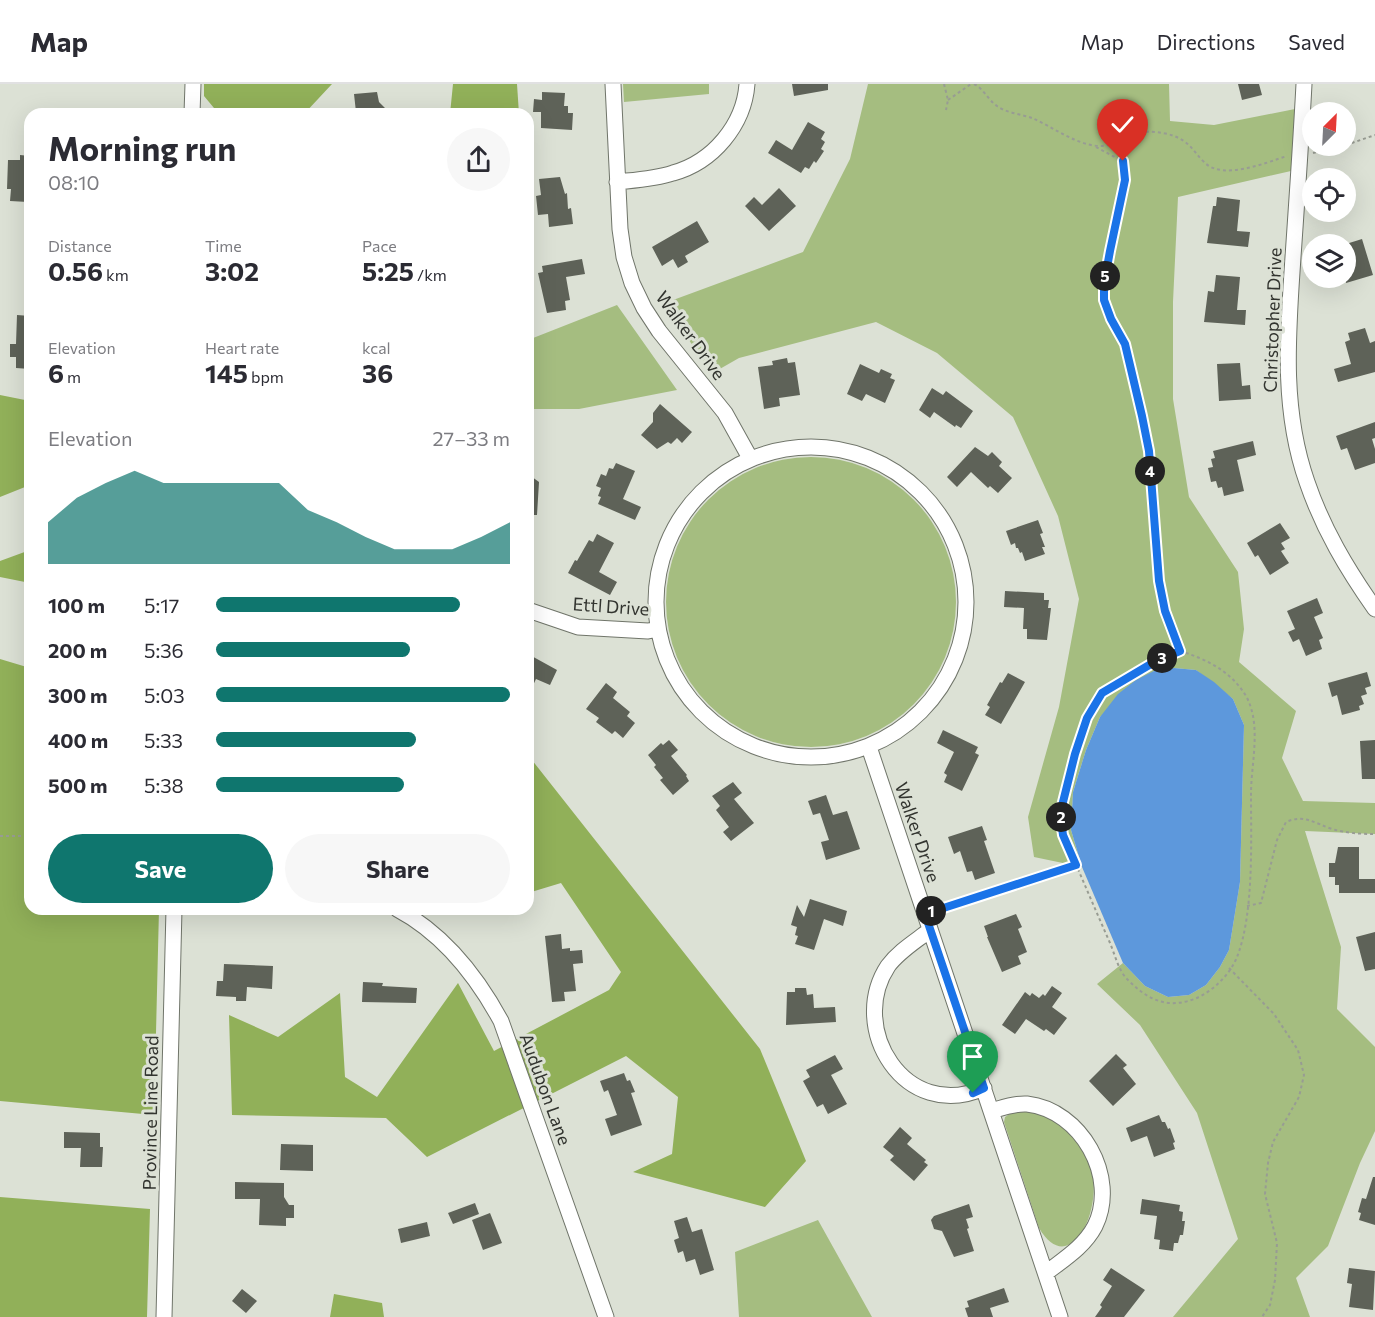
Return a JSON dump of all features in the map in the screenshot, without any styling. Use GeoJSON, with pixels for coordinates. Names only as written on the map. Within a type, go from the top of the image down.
{"type":"FeatureCollection","features":[{"type":"Feature","properties":{"kind":"street"},"geometry":{"type":"LineString","coordinates":[[192,108],[193,84]]}},
{"type":"Feature","properties":{"kind":"street","name":"Walker Drive"},"geometry":{"type":"LineString","coordinates":[[613,84],[620,230],[624,257],[632,283],[659,331],[725,413],[750,458]]}},
{"type":"Feature","properties":{"kind":"street"},"geometry":{"type":"LineString","coordinates":[[617,182],[673,174],[708,156],[723,142],[733,127],[742,109],[747,84]]}},
{"type":"Feature","properties":{"kind":"street","name":"Christopher Drive"},"geometry":{"type":"LineString","coordinates":[[1304,84],[1287,347],[1290,405],[1295,440],[1318,512],[1344,563],[1375,609]]}},
{"type":"Feature","properties":{"kind":"street"},"geometry":{"type":"LineString","coordinates":[[820,446],[865,456],[894,471],[920,491],[936,510],[957,550],[966,596],[965,620],[952,668],[940,689],[917,716],[889,737],[869,747],[836,756],[803,758],[774,753],[738,740],[705,716],[688,698],[666,657],[658,629],[656,607],[658,577],[668,540],[678,521],[706,487],[723,473],[750,458],[771,451],[820,446]]}},
{"type":"Feature","properties":{"kind":"street","name":"Ettl Drive"},"geometry":{"type":"LineString","coordinates":[[534,612],[578,627],[648,631],[658,629]]}},
{"type":"Feature","properties":{"kind":"street","name":"Walker Drive"},"geometry":{"type":"LineString","coordinates":[[869,747],[1060,1317]]}},
{"type":"Feature","properties":{"kind":"street","name":"Province Line Road"},"geometry":{"type":"LineString","coordinates":[[164,1317],[174,915]]}},
{"type":"Feature","properties":{"kind":"street","name":"Audubon Lane"},"geometry":{"type":"LineString","coordinates":[[406,915],[452,950],[481,986],[501,1021],[606,1317]]}},
{"type":"Feature","properties":{"kind":"street"},"geometry":{"type":"LineString","coordinates":[[930,930],[900,953],[881,980],[876,997],[878,1036],[885,1054],[895,1069],[908,1082],[922,1091],[951,1096],[973,1093],[984,1088]]}},
{"type":"Feature","properties":{"kind":"street"},"geometry":{"type":"LineString","coordinates":[[991,1111],[1016,1104],[1028,1104],[1058,1115],[1085,1140],[1094,1156],[1100,1174],[1102,1192],[1100,1210],[1095,1224],[1087,1239],[1078,1249],[1046,1273]]}},
{"type":"Feature","properties":{"kind":"path"},"geometry":{"type":"LineString","coordinates":[[944,84],[948,100],[946,110]]}},
{"type":"Feature","properties":{"kind":"path"},"geometry":{"type":"LineString","coordinates":[[948,100],[973,84],[980,87],[998,106],[1033,119],[1088,145],[1102,146],[1119,141],[1128,135],[1145,131],[1173,136],[1192,146],[1205,164],[1221,172],[1292,155]]}},
{"type":"Feature","properties":{"kind":"path"},"geometry":{"type":"LineString","coordinates":[[1356,141],[1375,135]]}},
{"type":"Feature","properties":{"kind":"path"},"geometry":{"type":"LineString","coordinates":[[1119,141],[1118,149],[1123,161],[1125,180],[1104,284],[1104,300],[1111,319],[1125,344],[1142,416],[1149,451],[1159,581],[1165,611],[1180,651]]}},
{"type":"Feature","properties":{"kind":"path"},"geometry":{"type":"LineString","coordinates":[[1093,145],[1123,161]]}},
{"type":"Feature","properties":{"kind":"path"},"geometry":{"type":"LineString","coordinates":[[1180,651],[1197,656],[1225,671],[1246,696],[1255,726],[1247,906],[1237,957],[1221,981],[1198,999],[1177,1004],[1149,999],[1125,978],[1076,865],[1063,835],[1060,814],[1075,754],[1087,718],[1102,693],[1156,661],[1180,651]]}},
{"type":"Feature","properties":{"kind":"path"},"geometry":{"type":"LineString","coordinates":[[1247,906],[1261,903],[1277,840],[1286,822],[1296,817],[1311,820],[1332,829],[1375,834]]}},
{"type":"Feature","properties":{"kind":"path"},"geometry":{"type":"LineString","coordinates":[[0,836],[24,836]]}},
{"type":"Feature","properties":{"kind":"path"},"geometry":{"type":"LineString","coordinates":[[925,914],[1076,865]]}},
{"type":"Feature","properties":{"kind":"path"},"geometry":{"type":"LineString","coordinates":[[1229,968],[1274,1014],[1298,1050],[1304,1075],[1299,1097],[1274,1142],[1268,1163],[1265,1194],[1277,1243],[1275,1280],[1270,1305],[1262,1317]]}},
{"type":"Feature","properties":{"kind":"green space"},"geometry":{"type":"Polygon","coordinates":[[[204,84],[332,84],[310,108],[214,108],[204,96],[204,84]]]}},
{"type":"Feature","properties":{"kind":"green space"},"geometry":{"type":"Polygon","coordinates":[[[453,84],[517,84],[519,108],[451,108],[453,84]]]}},
{"type":"Feature","properties":{"kind":"green space"},"geometry":{"type":"Polygon","coordinates":[[[623,84],[709,84],[709,94],[624,102],[623,84]]]}},
{"type":"Feature","properties":{"kind":"green space"},"geometry":{"type":"Polygon","coordinates":[[[868,84],[1169,84],[1170,121],[1214,125],[1300,108],[1291,171],[1178,197],[1173,302],[1173,399],[1189,497],[1238,572],[1244,629],[1239,662],[1296,711],[1282,758],[1303,801],[1375,803],[1375,834],[1305,831],[1341,947],[1337,1009],[1375,1047],[1375,1131],[1328,1246],[1296,1278],[1310,1317],[1173,1317],[1238,1239],[1197,1113],[1140,1025],[1097,984],[1123,963],[1145,986],[1168,997],[1189,995],[1206,985],[1220,967],[1229,950],[1240,882],[1244,725],[1233,699],[1196,670],[1174,668],[1154,671],[1100,717],[1086,750],[1073,792],[1071,830],[1082,867],[1034,857],[1028,817],[1059,707],[1079,599],[1058,516],[1013,417],[937,353],[876,322],[739,358],[711,374],[665,303],[803,252],[850,159],[868,84]]]}},
{"type":"Feature","properties":{"kind":"green space"},"geometry":{"type":"Polygon","coordinates":[[[617,305],[677,390],[579,409],[534,409],[534,338],[617,305]]]}},
{"type":"Feature","properties":{"kind":"green space"},"geometry":{"type":"Polygon","coordinates":[[[0,395],[24,400],[24,487],[0,497],[0,395]]]}},
{"type":"Feature","properties":{"kind":"green space"},"geometry":{"type":"Polygon","coordinates":[[[825,457],[853,463],[880,474],[914,499],[932,521],[945,546],[954,574],[956,602],[954,630],[945,658],[932,683],[914,705],[892,723],[867,736],[839,745],[797,747],[769,741],[742,730],[708,705],[690,683],[677,658],[668,630],[666,588],[672,560],[683,533],[708,499],[730,481],[755,468],[783,459],[825,457]]]}},
{"type":"Feature","properties":{"kind":"green space"},"geometry":{"type":"Polygon","coordinates":[[[24,552],[24,582],[0,577],[0,561],[24,552]]]}},
{"type":"Feature","properties":{"kind":"green space"},"geometry":{"type":"Polygon","coordinates":[[[0,659],[24,666],[24,915],[159,915],[154,1115],[0,1101],[0,659]]]}},
{"type":"Feature","properties":{"kind":"green space"},"geometry":{"type":"Polygon","coordinates":[[[534,763],[760,1049],[806,1161],[765,1207],[633,1172],[672,1154],[678,1097],[626,1056],[427,1157],[386,1118],[232,1115],[229,1015],[278,1037],[340,993],[345,1077],[377,1097],[458,983],[494,1051],[609,990],[621,972],[561,883],[534,891],[534,763]]]}},
{"type":"Feature","properties":{"kind":"green space"},"geometry":{"type":"Polygon","coordinates":[[[1029,1109],[1040,1112],[1075,1136],[1090,1160],[1094,1182],[1092,1204],[1086,1224],[1077,1239],[1065,1246],[1052,1243],[1039,1228],[1004,1122],[1005,1117],[1014,1111],[1029,1109]]]}},
{"type":"Feature","properties":{"kind":"green space"},"geometry":{"type":"Polygon","coordinates":[[[0,1197],[150,1209],[147,1317],[0,1317],[0,1197]]]}},
{"type":"Feature","properties":{"kind":"green space"},"geometry":{"type":"Polygon","coordinates":[[[818,1220],[872,1317],[739,1317],[735,1252],[818,1220]]]}},
{"type":"Feature","properties":{"kind":"green space"},"geometry":{"type":"Polygon","coordinates":[[[334,1294],[382,1303],[384,1317],[330,1317],[334,1294]]]}},
{"type":"Feature","properties":{"kind":"water"},"geometry":{"type":"Polygon","coordinates":[[[1174,668],[1196,670],[1214,682],[1233,699],[1244,725],[1240,882],[1229,950],[1220,967],[1206,985],[1189,995],[1168,997],[1145,986],[1123,963],[1082,867],[1071,830],[1073,792],[1086,750],[1100,717],[1118,694],[1136,680],[1154,671],[1174,668]]]}},
{"type":"Feature","properties":{"kind":"building"},"geometry":{"type":"Polygon","coordinates":[[[792,84],[828,84],[828,90],[794,96],[792,84]]]}},
{"type":"Feature","properties":{"kind":"building"},"geometry":{"type":"Polygon","coordinates":[[[1238,84],[1259,84],[1262,95],[1242,100],[1238,84]]]}},
{"type":"Feature","properties":{"kind":"building"},"geometry":{"type":"Polygon","coordinates":[[[377,92],[379,102],[385,108],[356,108],[354,94],[377,92]]]}},
{"type":"Feature","properties":{"kind":"building"},"geometry":{"type":"Polygon","coordinates":[[[542,92],[565,93],[564,106],[568,106],[568,113],[573,113],[572,130],[541,128],[541,112],[534,112],[533,108],[534,99],[542,100],[542,92]]]}},
{"type":"Feature","properties":{"kind":"building"},"geometry":{"type":"Polygon","coordinates":[[[808,122],[825,132],[821,139],[825,142],[821,149],[824,151],[816,163],[814,161],[809,169],[805,167],[801,173],[768,153],[776,140],[792,150],[808,122]]]}},
{"type":"Feature","properties":{"kind":"building"},"geometry":{"type":"Polygon","coordinates":[[[20,155],[24,155],[24,202],[10,201],[11,189],[7,189],[8,160],[20,160],[20,155]]]}},
{"type":"Feature","properties":{"kind":"building"},"geometry":{"type":"Polygon","coordinates":[[[560,177],[565,194],[567,193],[568,209],[571,208],[573,224],[549,227],[548,214],[538,215],[536,196],[541,195],[539,179],[560,177]]]}},
{"type":"Feature","properties":{"kind":"building"},"geometry":{"type":"Polygon","coordinates":[[[779,188],[796,206],[769,231],[745,206],[754,197],[762,205],[779,188]]]}},
{"type":"Feature","properties":{"kind":"building"},"geometry":{"type":"Polygon","coordinates":[[[1217,197],[1240,200],[1237,231],[1250,232],[1248,247],[1207,243],[1213,206],[1216,206],[1217,197]]]}},
{"type":"Feature","properties":{"kind":"building"},"geometry":{"type":"Polygon","coordinates":[[[697,221],[709,242],[685,256],[688,262],[678,268],[673,259],[662,266],[652,247],[697,221]]]}},
{"type":"Feature","properties":{"kind":"building"},"geometry":{"type":"Polygon","coordinates":[[[1362,239],[1373,275],[1356,280],[1356,241],[1362,239]]]}},
{"type":"Feature","properties":{"kind":"building"},"geometry":{"type":"Polygon","coordinates":[[[582,259],[585,274],[566,277],[570,300],[565,301],[566,310],[547,313],[538,273],[543,272],[542,266],[582,259]]]}},
{"type":"Feature","properties":{"kind":"building"},"geometry":{"type":"Polygon","coordinates":[[[1216,275],[1240,277],[1237,310],[1246,310],[1245,325],[1204,322],[1208,291],[1214,292],[1216,275]]]}},
{"type":"Feature","properties":{"kind":"building"},"geometry":{"type":"Polygon","coordinates":[[[17,315],[24,316],[24,369],[16,368],[16,357],[10,357],[10,344],[16,344],[17,315]]]}},
{"type":"Feature","properties":{"kind":"building"},"geometry":{"type":"Polygon","coordinates":[[[1365,328],[1370,343],[1375,341],[1375,372],[1338,382],[1334,369],[1351,364],[1345,342],[1350,340],[1348,333],[1365,328]]]}},
{"type":"Feature","properties":{"kind":"building"},"geometry":{"type":"Polygon","coordinates":[[[787,358],[788,363],[795,362],[800,395],[779,398],[780,406],[764,409],[758,367],[773,365],[772,361],[787,358]]]}},
{"type":"Feature","properties":{"kind":"building"},"geometry":{"type":"Polygon","coordinates":[[[1240,363],[1242,386],[1250,385],[1251,399],[1219,401],[1217,364],[1240,363]]]}},
{"type":"Feature","properties":{"kind":"building"},"geometry":{"type":"Polygon","coordinates":[[[860,364],[879,373],[881,369],[892,374],[890,378],[895,380],[885,403],[866,394],[862,401],[847,394],[860,364]]]}},
{"type":"Feature","properties":{"kind":"building"},"geometry":{"type":"Polygon","coordinates":[[[932,388],[943,395],[946,391],[973,411],[961,428],[956,425],[955,427],[934,412],[930,418],[919,410],[932,388]]]}},
{"type":"Feature","properties":{"kind":"building"},"geometry":{"type":"Polygon","coordinates":[[[660,404],[692,432],[682,443],[677,438],[671,444],[668,442],[657,449],[641,435],[653,422],[653,413],[660,404]]]}},
{"type":"Feature","properties":{"kind":"building"},"geometry":{"type":"Polygon","coordinates":[[[1375,422],[1375,438],[1372,439],[1375,463],[1355,470],[1347,448],[1341,450],[1336,436],[1375,422]]]}},
{"type":"Feature","properties":{"kind":"building"},"geometry":{"type":"Polygon","coordinates":[[[1253,441],[1256,455],[1237,460],[1244,491],[1224,496],[1222,487],[1218,488],[1216,481],[1211,482],[1208,468],[1213,467],[1211,459],[1215,458],[1213,451],[1253,441]]]}},
{"type":"Feature","properties":{"kind":"building"},"geometry":{"type":"Polygon","coordinates":[[[975,447],[988,456],[992,452],[1002,462],[999,466],[1012,478],[998,493],[990,486],[988,488],[971,472],[957,487],[947,477],[975,447]]]}},
{"type":"Feature","properties":{"kind":"building"},"geometry":{"type":"Polygon","coordinates":[[[616,463],[635,471],[623,499],[641,507],[635,520],[598,504],[601,488],[596,486],[601,474],[606,476],[609,468],[613,469],[616,463]]]}},
{"type":"Feature","properties":{"kind":"building"},"geometry":{"type":"Polygon","coordinates":[[[534,478],[539,482],[537,515],[534,515],[534,478]]]}},
{"type":"Feature","properties":{"kind":"building"},"geometry":{"type":"Polygon","coordinates":[[[1038,520],[1043,533],[1040,534],[1045,554],[1025,561],[1015,543],[1011,545],[1006,531],[1038,520]]]}},
{"type":"Feature","properties":{"kind":"building"},"geometry":{"type":"Polygon","coordinates":[[[1280,523],[1290,538],[1281,543],[1285,549],[1281,551],[1289,563],[1270,575],[1258,555],[1255,557],[1247,543],[1280,523]]]}},
{"type":"Feature","properties":{"kind":"building"},"geometry":{"type":"Polygon","coordinates":[[[597,534],[614,543],[599,572],[617,582],[610,595],[568,573],[589,540],[593,542],[597,534]]]}},
{"type":"Feature","properties":{"kind":"building"},"geometry":{"type":"Polygon","coordinates":[[[1005,591],[1044,593],[1044,600],[1049,600],[1048,608],[1051,608],[1047,640],[1027,639],[1027,629],[1023,629],[1024,608],[1004,607],[1005,591]]]}},
{"type":"Feature","properties":{"kind":"building"},"geometry":{"type":"Polygon","coordinates":[[[1317,598],[1323,613],[1314,617],[1323,638],[1319,640],[1322,649],[1306,656],[1299,639],[1293,642],[1288,632],[1295,629],[1287,611],[1317,598]]]}},
{"type":"Feature","properties":{"kind":"building"},"geometry":{"type":"Polygon","coordinates":[[[534,657],[557,670],[550,685],[536,679],[534,683],[534,657]]]}},
{"type":"Feature","properties":{"kind":"building"},"geometry":{"type":"Polygon","coordinates":[[[1367,672],[1371,686],[1365,688],[1367,694],[1361,696],[1364,704],[1359,706],[1360,710],[1342,715],[1337,695],[1332,697],[1328,683],[1367,672]]]}},
{"type":"Feature","properties":{"kind":"building"},"geometry":{"type":"Polygon","coordinates":[[[1008,673],[1025,682],[1001,724],[985,715],[990,707],[987,705],[1008,673]]]}},
{"type":"Feature","properties":{"kind":"building"},"geometry":{"type":"Polygon","coordinates":[[[606,683],[617,692],[613,698],[630,712],[627,716],[635,723],[623,738],[615,731],[612,734],[596,722],[599,718],[586,709],[606,683]]]}},
{"type":"Feature","properties":{"kind":"building"},"geometry":{"type":"Polygon","coordinates":[[[943,730],[978,747],[975,753],[979,755],[962,791],[944,782],[947,775],[944,773],[954,752],[937,743],[943,730]]]}},
{"type":"Feature","properties":{"kind":"building"},"geometry":{"type":"Polygon","coordinates":[[[669,740],[678,750],[671,756],[687,775],[689,781],[673,795],[660,780],[663,778],[648,755],[661,743],[663,745],[669,740]]]}},
{"type":"Feature","properties":{"kind":"building"},"geometry":{"type":"Polygon","coordinates":[[[1375,740],[1375,779],[1362,779],[1360,741],[1375,740]]]}},
{"type":"Feature","properties":{"kind":"building"},"geometry":{"type":"Polygon","coordinates":[[[733,782],[742,793],[734,799],[754,823],[731,841],[723,832],[729,827],[716,810],[720,806],[712,796],[733,782]]]}},
{"type":"Feature","properties":{"kind":"building"},"geometry":{"type":"Polygon","coordinates":[[[826,795],[833,815],[847,811],[860,849],[826,860],[821,842],[829,840],[820,813],[813,815],[808,801],[826,795]]]}},
{"type":"Feature","properties":{"kind":"building"},"geometry":{"type":"Polygon","coordinates":[[[982,826],[987,840],[984,841],[995,873],[975,880],[972,871],[967,872],[960,851],[954,854],[948,837],[982,826]]]}},
{"type":"Feature","properties":{"kind":"building"},"geometry":{"type":"Polygon","coordinates":[[[1338,847],[1359,847],[1359,879],[1375,879],[1375,893],[1339,893],[1339,885],[1335,885],[1335,877],[1329,877],[1329,863],[1335,863],[1338,847]]]}},
{"type":"Feature","properties":{"kind":"building"},"geometry":{"type":"Polygon","coordinates":[[[810,899],[847,911],[843,926],[824,919],[814,950],[795,944],[798,936],[795,935],[797,927],[791,925],[797,905],[804,917],[810,899]]]}},
{"type":"Feature","properties":{"kind":"building"},"geometry":{"type":"Polygon","coordinates":[[[1016,914],[1022,927],[1018,929],[1027,952],[1018,956],[1021,964],[1002,972],[984,926],[1016,914]]]}},
{"type":"Feature","properties":{"kind":"building"},"geometry":{"type":"Polygon","coordinates":[[[1375,932],[1375,969],[1365,971],[1356,937],[1375,932]]]}},
{"type":"Feature","properties":{"kind":"building"},"geometry":{"type":"Polygon","coordinates":[[[561,934],[562,949],[582,950],[583,963],[573,964],[576,991],[564,992],[565,1001],[552,1002],[545,936],[561,934]]]}},
{"type":"Feature","properties":{"kind":"building"},"geometry":{"type":"Polygon","coordinates":[[[224,964],[273,966],[272,989],[247,987],[246,1001],[236,1001],[236,997],[216,996],[217,981],[223,981],[224,964]]]}},
{"type":"Feature","properties":{"kind":"building"},"geometry":{"type":"Polygon","coordinates":[[[363,982],[383,983],[382,986],[417,988],[416,1003],[362,1002],[363,982]]]}},
{"type":"Feature","properties":{"kind":"building"},"geometry":{"type":"Polygon","coordinates":[[[1052,986],[1062,993],[1052,1007],[1067,1018],[1054,1035],[1026,1019],[1015,1034],[1002,1025],[1025,992],[1030,996],[1032,993],[1039,998],[1043,994],[1045,996],[1052,986]]]}},
{"type":"Feature","properties":{"kind":"building"},"geometry":{"type":"Polygon","coordinates":[[[795,988],[806,988],[807,995],[813,994],[814,1008],[835,1007],[836,1022],[786,1025],[787,992],[795,992],[795,988]]]}},
{"type":"Feature","properties":{"kind":"building"},"geometry":{"type":"Polygon","coordinates":[[[1116,1054],[1127,1065],[1123,1068],[1136,1084],[1113,1106],[1089,1081],[1116,1054]]]}},
{"type":"Feature","properties":{"kind":"building"},"geometry":{"type":"Polygon","coordinates":[[[835,1055],[843,1069],[831,1075],[847,1104],[828,1114],[823,1104],[817,1107],[803,1081],[810,1077],[806,1070],[835,1055]]]}},
{"type":"Feature","properties":{"kind":"building"},"geometry":{"type":"Polygon","coordinates":[[[624,1073],[635,1092],[631,1093],[642,1125],[611,1136],[605,1119],[617,1115],[608,1090],[604,1092],[600,1081],[624,1073]]]}},
{"type":"Feature","properties":{"kind":"building"},"geometry":{"type":"Polygon","coordinates":[[[1159,1115],[1162,1122],[1165,1122],[1168,1129],[1170,1128],[1175,1149],[1154,1157],[1147,1136],[1131,1142],[1126,1128],[1159,1115]]]}},
{"type":"Feature","properties":{"kind":"building"},"geometry":{"type":"Polygon","coordinates":[[[900,1127],[912,1138],[907,1144],[926,1160],[924,1162],[928,1165],[914,1181],[890,1160],[894,1156],[883,1147],[900,1127]]]}},
{"type":"Feature","properties":{"kind":"building"},"geometry":{"type":"Polygon","coordinates":[[[64,1132],[100,1133],[100,1147],[103,1147],[102,1167],[80,1167],[81,1148],[64,1148],[64,1132]]]}},
{"type":"Feature","properties":{"kind":"building"},"geometry":{"type":"Polygon","coordinates":[[[281,1144],[313,1145],[313,1171],[280,1170],[281,1144]]]}},
{"type":"Feature","properties":{"kind":"building"},"geometry":{"type":"Polygon","coordinates":[[[1373,1177],[1375,1177],[1375,1225],[1359,1220],[1361,1213],[1358,1212],[1362,1198],[1366,1199],[1373,1177]]]}},
{"type":"Feature","properties":{"kind":"building"},"geometry":{"type":"Polygon","coordinates":[[[235,1182],[284,1183],[284,1197],[289,1205],[294,1205],[294,1218],[286,1218],[286,1226],[259,1225],[260,1199],[235,1199],[235,1182]]]}},
{"type":"Feature","properties":{"kind":"building"},"geometry":{"type":"Polygon","coordinates":[[[1142,1199],[1180,1205],[1179,1211],[1183,1212],[1182,1221],[1185,1221],[1183,1235],[1180,1235],[1178,1243],[1174,1243],[1173,1251],[1159,1249],[1160,1240],[1154,1239],[1157,1216],[1140,1214],[1142,1199]]]}},
{"type":"Feature","properties":{"kind":"building"},"geometry":{"type":"Polygon","coordinates":[[[475,1203],[479,1214],[453,1224],[448,1213],[475,1203]]]}},
{"type":"Feature","properties":{"kind":"building"},"geometry":{"type":"Polygon","coordinates":[[[969,1204],[973,1217],[966,1219],[969,1228],[967,1229],[974,1251],[954,1257],[942,1231],[934,1229],[931,1220],[934,1216],[969,1204]]]}},
{"type":"Feature","properties":{"kind":"building"},"geometry":{"type":"Polygon","coordinates":[[[490,1213],[502,1243],[483,1250],[472,1220],[490,1213]]]}},
{"type":"Feature","properties":{"kind":"building"},"geometry":{"type":"Polygon","coordinates":[[[687,1217],[692,1232],[702,1229],[714,1270],[700,1275],[695,1259],[686,1262],[683,1251],[678,1253],[674,1240],[679,1238],[674,1221],[687,1217]]]}},
{"type":"Feature","properties":{"kind":"building"},"geometry":{"type":"Polygon","coordinates":[[[427,1222],[430,1236],[401,1243],[398,1229],[427,1222]]]}},
{"type":"Feature","properties":{"kind":"building"},"geometry":{"type":"Polygon","coordinates":[[[1111,1268],[1145,1290],[1124,1317],[1095,1317],[1112,1286],[1103,1280],[1111,1268]]]}},
{"type":"Feature","properties":{"kind":"building"},"geometry":{"type":"Polygon","coordinates":[[[1349,1268],[1375,1271],[1373,1310],[1349,1307],[1352,1284],[1347,1283],[1349,1268]]]}},
{"type":"Feature","properties":{"kind":"building"},"geometry":{"type":"Polygon","coordinates":[[[1004,1288],[1009,1302],[990,1308],[993,1317],[968,1317],[965,1308],[969,1307],[967,1301],[1004,1288]]]}},
{"type":"Feature","properties":{"kind":"building"},"geometry":{"type":"Polygon","coordinates":[[[242,1289],[257,1301],[246,1313],[232,1301],[242,1289]]]}},
{"type":"Feature","properties":{"kind":"route"},"geometry":{"type":"LineString","coordinates":[[973,1093],[984,1088],[925,914],[1076,865],[1063,835],[1060,814],[1075,754],[1087,718],[1102,693],[1156,661],[1180,651],[1165,611],[1159,581],[1149,451],[1142,416],[1125,344],[1111,319],[1104,300],[1104,284],[1125,180],[1123,161]]}}]}
